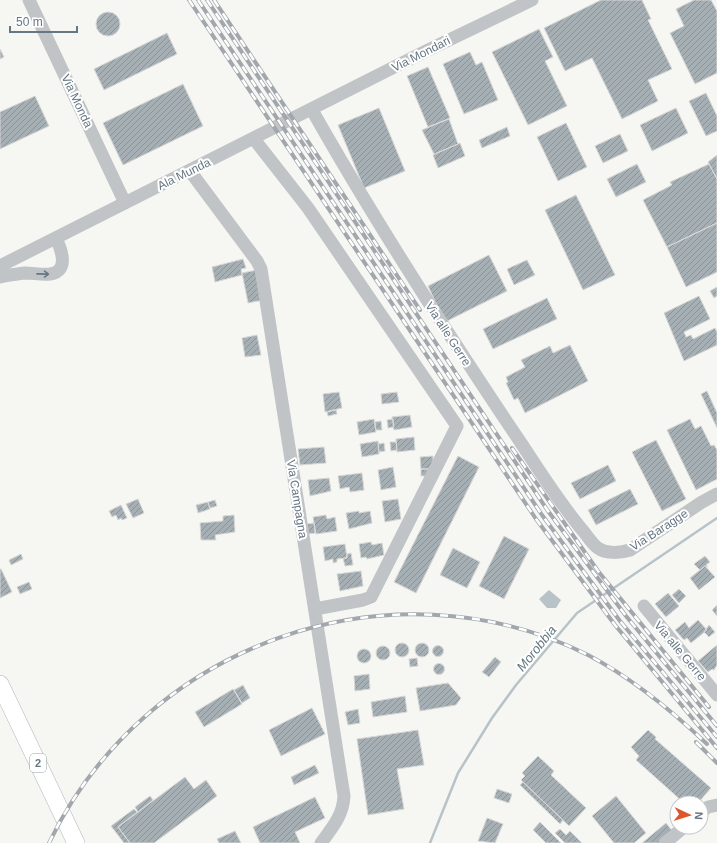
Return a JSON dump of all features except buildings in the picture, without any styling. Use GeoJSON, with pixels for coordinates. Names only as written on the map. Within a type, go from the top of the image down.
{"type":"FeatureCollection","features":[{"type":"Feature","properties":{"kind":"main road","name":"2"},"geometry":{"type":"LineString","coordinates":[[0,684],[76,843]]}},
{"type":"Feature","properties":{"kind":"street","name":"Via Monda"},"geometry":{"type":"LineString","coordinates":[[29,0],[125,203]]}},
{"type":"Feature","properties":{"kind":"street","name":"Via Mondari"},"geometry":{"type":"LineString","coordinates":[[312,110],[424,52],[532,0]]}},
{"type":"Feature","properties":{"kind":"street","name":"Ala Munda"},"geometry":{"type":"LineString","coordinates":[[1,271],[56,238],[312,110]]}},
{"type":"Feature","properties":{"kind":"street","name":"Via alle Gerre"},"geometry":{"type":"LineString","coordinates":[[312,110],[360,195],[439,321],[540,472],[576,522],[598,548]]}},
{"type":"Feature","properties":{"kind":"street"},"geometry":{"type":"LineString","coordinates":[[254,139],[312,214],[457,426],[371,597],[363,600],[315,609]]}},
{"type":"Feature","properties":{"kind":"street","name":"Via Campagna"},"geometry":{"type":"LineString","coordinates":[[190,171],[257,261],[261,269],[344,796],[344,808],[339,818],[321,843]]}},
{"type":"Feature","properties":{"kind":"street","name":"Ala Munda"},"geometry":{"type":"LineString","coordinates":[[1,271],[50,274],[56,272],[62,266],[64,259],[62,250],[56,238]]}},
{"type":"Feature","properties":{"kind":"street","name":"Via Baragge"},"geometry":{"type":"LineString","coordinates":[[598,548],[614,552],[624,552],[630,550],[702,502],[717,494]]}},
{"type":"Feature","properties":{"kind":"street","name":"Via alle Gerre"},"geometry":{"type":"LineString","coordinates":[[644,606],[717,695]]}},
{"type":"Feature","properties":{"kind":"street"},"geometry":{"type":"LineString","coordinates":[[665,843],[674,835]]}},
{"type":"Feature","properties":{"kind":"shaded area"},"geometry":{"type":"Polygon","coordinates":[[[549,590],[561,600],[556,608],[547,608],[539,599],[549,590]]]}},
{"type":"Feature","properties":{"kind":"waterway","name":"Morobbia"},"geometry":{"type":"LineString","coordinates":[[430,843],[458,773],[492,718],[516,685],[577,613],[717,518]]}},
{"type":"Feature","properties":{"kind":"railway"},"geometry":{"type":"LineString","coordinates":[[189,0],[536,519],[615,625],[717,748]]}},
{"type":"Feature","properties":{"kind":"railway"},"geometry":{"type":"LineString","coordinates":[[198,0],[542,515],[620,621],[717,737]]}},
{"type":"Feature","properties":{"kind":"railway"},"geometry":{"type":"LineString","coordinates":[[207,0],[548,511],[626,616],[717,726]]}},
{"type":"Feature","properties":{"kind":"railway"},"geometry":{"type":"LineString","coordinates":[[214,0],[420,310]]}},
{"type":"Feature","properties":{"kind":"railway"},"geometry":{"type":"LineString","coordinates":[[512,448],[598,571],[709,707]]}},
{"type":"Feature","properties":{"kind":"railway"},"geometry":{"type":"LineString","coordinates":[[49,843],[91,774],[145,716],[209,670],[280,638],[355,619],[433,615],[512,627],[588,655],[604,664],[650,695],[707,744]]}},
{"type":"Feature","properties":{"kind":"railway"},"geometry":{"type":"LineString","coordinates":[[696,742],[717,763]]}}]}
